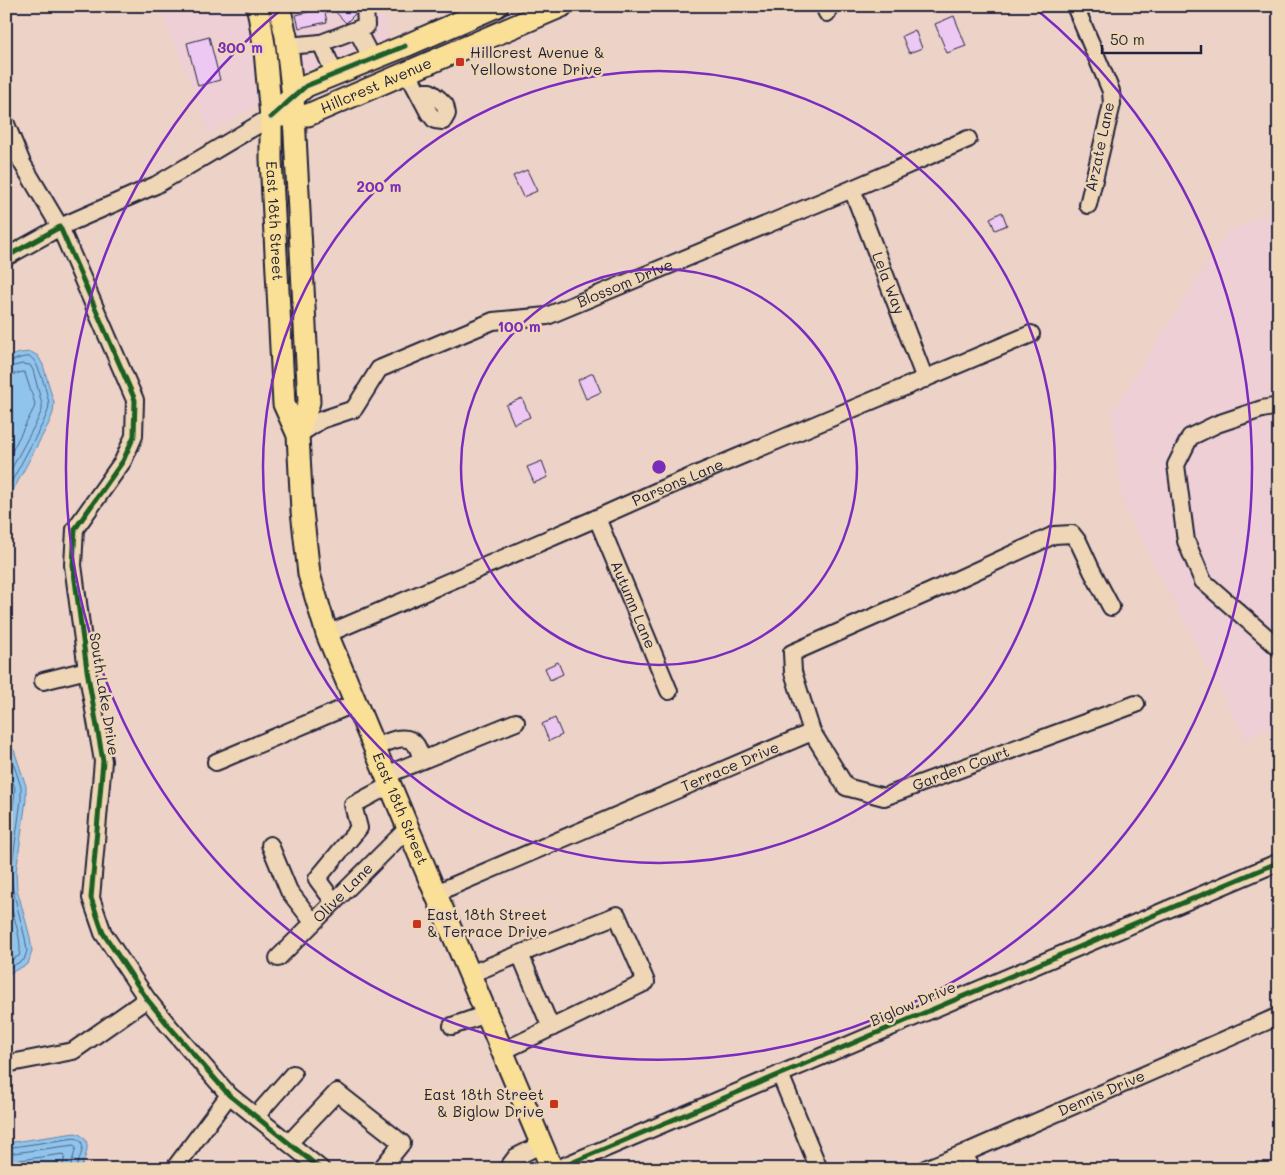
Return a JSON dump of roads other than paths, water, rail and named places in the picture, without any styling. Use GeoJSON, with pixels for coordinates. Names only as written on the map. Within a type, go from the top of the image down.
{"type":"FeatureCollection","features":[{"type":"Feature","properties":{"kind":"main road","name":"East 18th Street"},"geometry":{"type":"LineString","coordinates":[[257,6],[265,51],[271,117],[271,159],[284,404],[298,435],[302,511],[309,574],[327,634],[552,1169]]}},
{"type":"Feature","properties":{"kind":"main road","name":"East 18th Street"},"geometry":{"type":"LineString","coordinates":[[279,6],[288,46],[294,106],[309,402],[298,435]]}},
{"type":"Feature","properties":{"kind":"main road","name":"Hillcrest Avenue"},"geometry":{"type":"LineString","coordinates":[[271,117],[294,106],[306,86],[372,60],[497,6]]}},
{"type":"Feature","properties":{"kind":"main road","name":"Hillcrest Avenue"},"geometry":{"type":"LineString","coordinates":[[294,106],[308,115],[562,6]]}},
{"type":"Feature","properties":{"kind":"street"},"geometry":{"type":"LineString","coordinates":[[288,46],[321,43],[366,26],[365,6]]}},
{"type":"Feature","properties":{"kind":"street"},"geometry":{"type":"LineString","coordinates":[[502,6],[511,28]]}},
{"type":"Feature","properties":{"kind":"street","name":"Arzate Lane"},"geometry":{"type":"LineString","coordinates":[[1075,6],[1111,91],[1112,104],[1088,205]]}},
{"type":"Feature","properties":{"kind":"street"},"geometry":{"type":"LineString","coordinates":[[357,30],[372,60]]}},
{"type":"Feature","properties":{"kind":"street"},"geometry":{"type":"LineString","coordinates":[[321,43],[335,75]]}},
{"type":"Feature","properties":{"kind":"street"},"geometry":{"type":"LineString","coordinates":[[408,73],[418,92]]}},
{"type":"Feature","properties":{"kind":"street","name":"Hillcrest Avenue"},"geometry":{"type":"LineString","coordinates":[[6,257],[60,227],[156,184],[271,117]]}},
{"type":"Feature","properties":{"kind":"street","name":"South Lake Drive"},"geometry":{"type":"LineString","coordinates":[[6,124],[22,163],[60,227],[134,400],[134,436],[123,461],[75,529],[73,565],[87,670],[103,761],[91,898],[103,933],[147,999],[168,1026],[230,1095],[321,1169]]}},
{"type":"Feature","properties":{"kind":"street","name":"Blossom Drive"},"geometry":{"type":"LineString","coordinates":[[298,435],[321,420],[354,410],[379,369],[493,321],[547,316],[968,139]]}},
{"type":"Feature","properties":{"kind":"street","name":"Lela Way"},"geometry":{"type":"LineString","coordinates":[[852,189],[925,379]]}},
{"type":"Feature","properties":{"kind":"street","name":"Parsons Lane"},"geometry":{"type":"LineString","coordinates":[[327,634],[690,477],[1031,334]]}},
{"type":"Feature","properties":{"kind":"street"},"geometry":{"type":"LineString","coordinates":[[1279,406],[1262,408],[1217,424],[1190,437],[1176,465],[1186,541],[1203,581],[1279,648]]}},
{"type":"Feature","properties":{"kind":"street","name":"Autumn Lane"},"geometry":{"type":"LineString","coordinates":[[597,518],[669,691]]}},
{"type":"Feature","properties":{"kind":"street"},"geometry":{"type":"LineString","coordinates":[[812,732],[792,672],[792,653],[1054,535],[1072,534],[1079,543],[1112,607]]}},
{"type":"Feature","properties":{"kind":"street"},"geometry":{"type":"LineString","coordinates":[[43,681],[87,670]]}},
{"type":"Feature","properties":{"kind":"street"},"geometry":{"type":"LineString","coordinates":[[216,762],[356,703]]}},
{"type":"Feature","properties":{"kind":"street","name":"Garden Court"},"geometry":{"type":"LineString","coordinates":[[812,732],[846,787],[884,797],[1136,704]]}},
{"type":"Feature","properties":{"kind":"street"},"geometry":{"type":"LineString","coordinates":[[334,902],[317,879],[359,828],[353,805],[388,780],[422,760],[516,722]]}},
{"type":"Feature","properties":{"kind":"street","name":"Terrace Drive"},"geometry":{"type":"LineString","coordinates":[[436,893],[812,732]]}},
{"type":"Feature","properties":{"kind":"street"},"geometry":{"type":"LineString","coordinates":[[374,748],[401,738],[410,740],[416,745],[422,760]]}},
{"type":"Feature","properties":{"kind":"street","name":"Olive Lane"},"geometry":{"type":"LineString","coordinates":[[278,958],[408,828]]}},
{"type":"Feature","properties":{"kind":"street"},"geometry":{"type":"LineString","coordinates":[[270,845],[289,891],[313,922]]}},
{"type":"Feature","properties":{"kind":"street","name":"Biglow Drive"},"geometry":{"type":"LineString","coordinates":[[557,1169],[1279,862]]}},
{"type":"Feature","properties":{"kind":"street"},"geometry":{"type":"LineString","coordinates":[[470,974],[617,915],[646,982],[503,1051]]}},
{"type":"Feature","properties":{"kind":"street"},"geometry":{"type":"LineString","coordinates":[[520,954],[551,1028]]}},
{"type":"Feature","properties":{"kind":"street"},"geometry":{"type":"LineString","coordinates":[[11,1063],[73,1051],[147,999]]}},
{"type":"Feature","properties":{"kind":"street"},"geometry":{"type":"LineString","coordinates":[[452,1026],[487,1014]]}},
{"type":"Feature","properties":{"kind":"street","name":"Dennis Drive"},"geometry":{"type":"LineString","coordinates":[[925,1169],[1279,1016]]}},
{"type":"Feature","properties":{"kind":"street"},"geometry":{"type":"LineString","coordinates":[[256,1116],[293,1074]]}},
{"type":"Feature","properties":{"kind":"street"},"geometry":{"type":"LineString","coordinates":[[780,1074],[820,1169]]}},
{"type":"Feature","properties":{"kind":"street"},"geometry":{"type":"LineString","coordinates":[[289,1143],[337,1092],[402,1143],[381,1169]]}},
{"type":"Feature","properties":{"kind":"street"},"geometry":{"type":"LineString","coordinates":[[174,1169],[230,1095]]}},
{"type":"Feature","properties":{"kind":"street"},"geometry":{"type":"LineString","coordinates":[[507,1169],[516,1157],[542,1144]]}},
{"type":"Feature","properties":{"kind":"street"},"geometry":{"type":"LineString","coordinates":[[965,1153],[971,1169]]}},
{"type":"Feature","properties":{"kind":"water"},"geometry":{"type":"Polygon","coordinates":[[[31,352],[38,356],[43,365],[54,403],[53,413],[6,507],[6,358],[20,353],[31,352]]]}},
{"type":"Feature","properties":{"kind":"water"},"geometry":{"type":"Polygon","coordinates":[[[6,742],[14,750],[26,786],[26,800],[16,872],[17,889],[32,951],[28,964],[6,975],[6,742]]]}},
{"type":"Feature","properties":{"kind":"water"},"geometry":{"type":"Polygon","coordinates":[[[75,1133],[81,1135],[87,1143],[81,1169],[6,1169],[6,1143],[75,1133]]]}},
{"type":"Feature","properties":{"kind":"place","name":"Hillcrest Avenue & Yellowstone Drive"},"geometry":{"type":"Point","coordinates":[460,62]}},
{"type":"Feature","properties":{"kind":"place","name":"East 18th Street & Terrace Drive"},"geometry":{"type":"Point","coordinates":[417,924]}},
{"type":"Feature","properties":{"kind":"place","name":"East 18th Street & Biglow Drive"},"geometry":{"type":"Point","coordinates":[554,1104]}}]}
